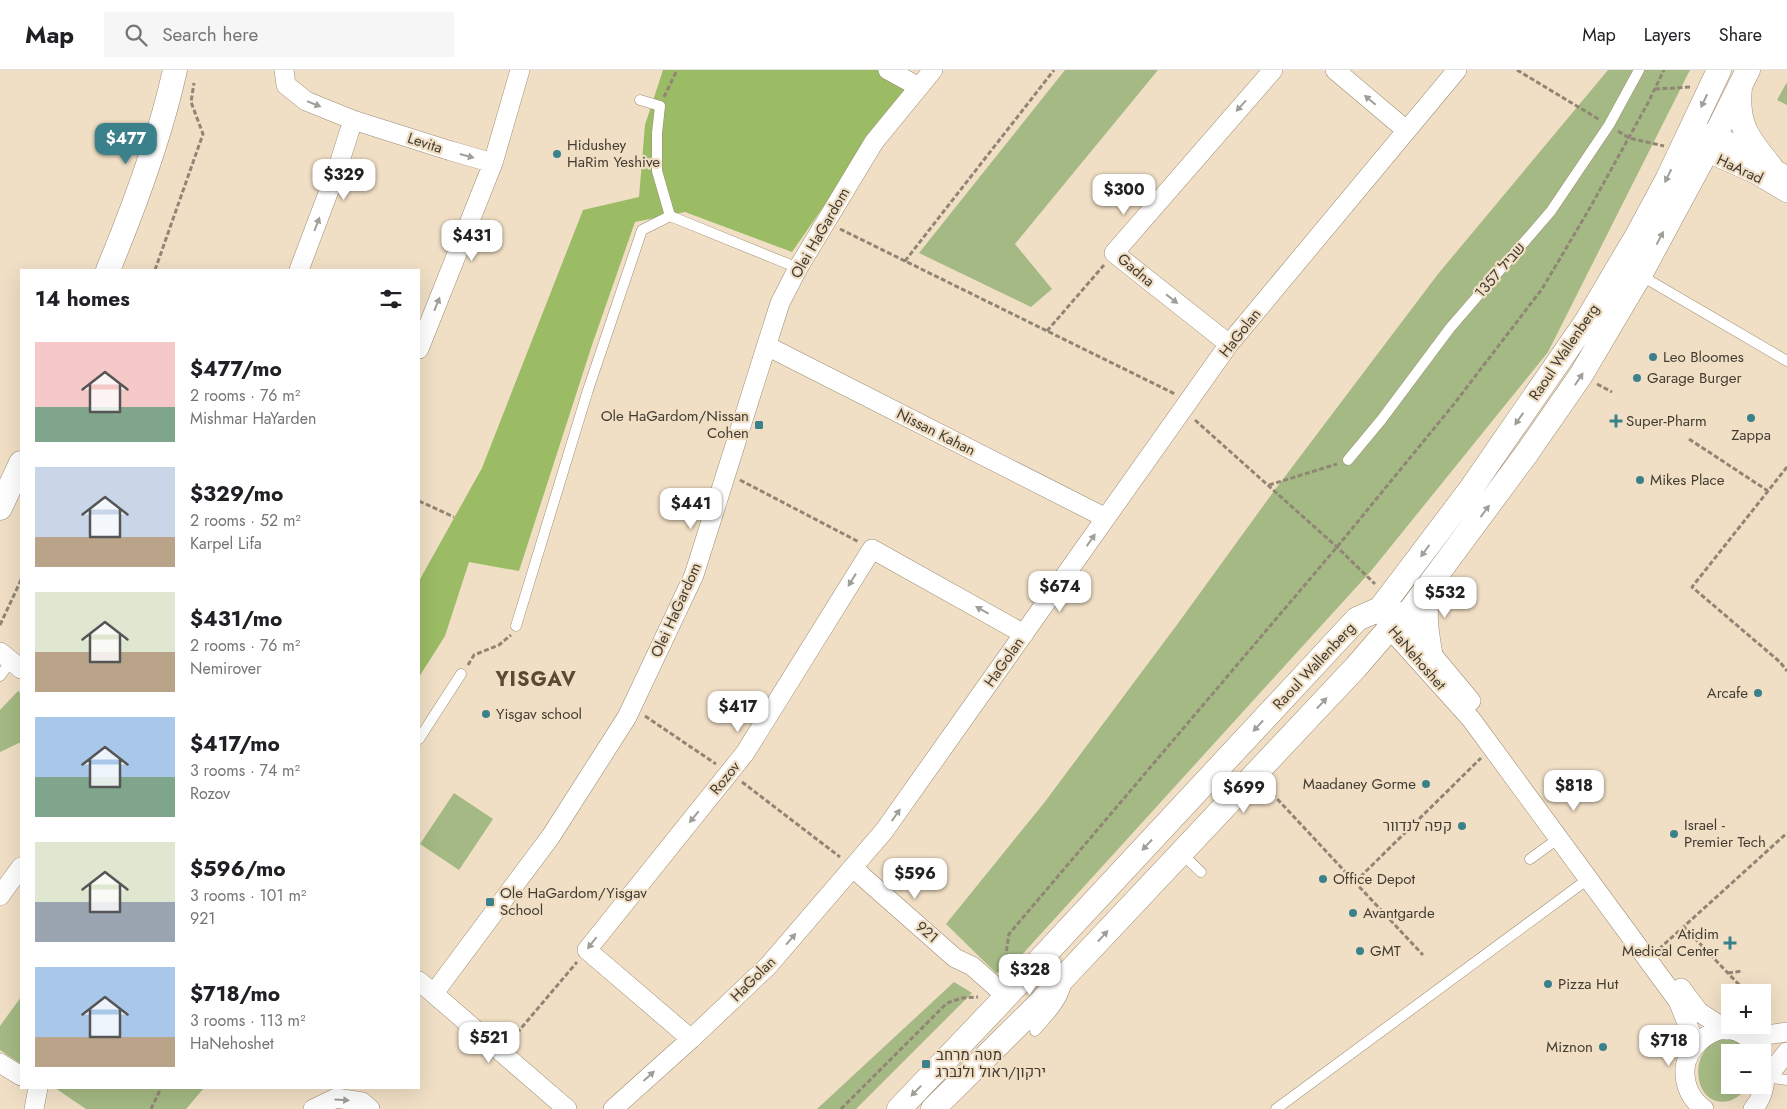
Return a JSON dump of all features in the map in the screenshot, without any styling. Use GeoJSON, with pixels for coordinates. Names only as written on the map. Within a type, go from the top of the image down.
{"type":"FeatureCollection","features":[{"type":"Feature","properties":{"kind":"street","name":"Levita"},"geometry":{"type":"LineString","coordinates":[[284,70],[286,85],[306,101],[353,120],[493,163]]}},
{"type":"Feature","properties":{"kind":"street"},"geometry":{"type":"LineString","coordinates":[[420,346],[493,163],[520,70]]}},
{"type":"Feature","properties":{"kind":"street"},"geometry":{"type":"LineString","coordinates":[[888,70],[919,87]]}},
{"type":"Feature","properties":{"kind":"street","name":"Olei HaGardom"},"geometry":{"type":"LineString","coordinates":[[434,993],[551,836],[627,717],[694,575],[780,303],[798,268],[874,142],[933,70]]}},
{"type":"Feature","properties":{"kind":"street","name":"Gadna"},"geometry":{"type":"LineString","coordinates":[[1229,344],[1114,253],[1273,70]]}},
{"type":"Feature","properties":{"kind":"street"},"geometry":{"type":"LineString","coordinates":[[1335,70],[1406,130]]}},
{"type":"Feature","properties":{"kind":"street","name":"HaGolan"},"geometry":{"type":"LineString","coordinates":[[613,1109],[691,1040],[768,966],[884,831],[1229,344],[1457,70]]}},
{"type":"Feature","properties":{"kind":"street","name":"Raoul Wallenberg"},"geometry":{"type":"LineString","coordinates":[[933,1109],[1029,1025],[1070,971],[1356,667],[1390,618],[1470,490],[1586,322],[1638,234],[1719,70]]}},
{"type":"Feature","properties":{"kind":"street"},"geometry":{"type":"LineString","coordinates":[[108,269],[126,226],[168,103],[185,75]]}},
{"type":"Feature","properties":{"kind":"street"},"geometry":{"type":"LineString","coordinates":[[1744,78],[1739,100],[1744,129],[1752,144],[1779,171]]}},
{"type":"Feature","properties":{"kind":"street","name":"Raoul Wallenberg"},"geometry":{"type":"LineString","coordinates":[[899,1109],[998,998],[1357,619],[1390,618],[1410,611],[1582,375],[1640,275],[1744,78]]}},
{"type":"Feature","properties":{"kind":"street"},"geometry":{"type":"LineString","coordinates":[[299,269],[339,164],[353,120]]}},
{"type":"Feature","properties":{"kind":"street","name":"HaArad"},"geometry":{"type":"LineString","coordinates":[[1690,132],[1711,143],[1779,171]]}},
{"type":"Feature","properties":{"kind":"street","name":"HaArad"},"geometry":{"type":"LineString","coordinates":[[1711,143],[1787,193]]}},
{"type":"Feature","properties":{"kind":"street","name":"Nissan Kahan"},"geometry":{"type":"LineString","coordinates":[[767,346],[1106,518]]}},
{"type":"Feature","properties":{"kind":"street"},"geometry":{"type":"LineString","coordinates":[[0,508],[20,465]]}},
{"type":"Feature","properties":{"kind":"street"},"geometry":{"type":"LineString","coordinates":[[872,549],[1024,634]]}},
{"type":"Feature","properties":{"kind":"street","name":"Rozov"},"geometry":{"type":"LineString","coordinates":[[587,950],[746,752],[872,549]]}},
{"type":"Feature","properties":{"kind":"street"},"geometry":{"type":"LineString","coordinates":[[1430,652],[1425,624],[1425,606],[1431,584]]}},
{"type":"Feature","properties":{"kind":"street","name":"HaNehoshet"},"geometry":{"type":"LineString","coordinates":[[1390,618],[1430,652],[1479,710],[1699,1012],[1721,1026]]}},
{"type":"Feature","properties":{"kind":"street","name":"HaNehoshet"},"geometry":{"type":"LineString","coordinates":[[1390,618],[1471,719],[1678,1001],[1691,1033],[1685,1071],[1686,1084],[1692,1097],[1704,1109]]}},
{"type":"Feature","properties":{"kind":"street"},"geometry":{"type":"LineString","coordinates":[[0,896],[20,868]]}},
{"type":"Feature","properties":{"kind":"street","name":"921"},"geometry":{"type":"LineString","coordinates":[[853,868],[955,958],[972,966],[998,998]]}},
{"type":"Feature","properties":{"kind":"street"},"geometry":{"type":"LineString","coordinates":[[587,950],[691,1040]]}},
{"type":"Feature","properties":{"kind":"street"},"geometry":{"type":"LineString","coordinates":[[420,982],[567,1109]]}},
{"type":"Feature","properties":{"kind":"street"},"geometry":{"type":"LineString","coordinates":[[956,1109],[1029,1025],[998,998]]}},
{"type":"Feature","properties":{"kind":"street"},"geometry":{"type":"LineString","coordinates":[[1688,1058],[1700,1040],[1721,1031]]}},
{"type":"Feature","properties":{"kind":"street"},"geometry":{"type":"LineString","coordinates":[[1752,1037],[1787,1032]]}},
{"type":"Feature","properties":{"kind":"street","name":"HaNehoshet"},"geometry":{"type":"LineString","coordinates":[[1745,1034],[1752,1037]]}},
{"type":"Feature","properties":{"kind":"street"},"geometry":{"type":"LineString","coordinates":[[1752,1037],[1766,1052],[1777,1076]]}},
{"type":"Feature","properties":{"kind":"street"},"geometry":{"type":"LineString","coordinates":[[1753,1109],[1767,1093],[1777,1076],[1787,1052]]}},
{"type":"Feature","properties":{"kind":"street"},"geometry":{"type":"LineString","coordinates":[[0,1063],[20,1075]]}},
{"type":"Feature","properties":{"kind":"street"},"geometry":{"type":"LineString","coordinates":[[34,1109],[38,1089]]}},
{"type":"Feature","properties":{"kind":"street"},"geometry":{"type":"LineString","coordinates":[[313,1109],[336,1098],[362,1102],[370,1109]]}},
{"type":"Feature","properties":{"kind":"lane","name":"שביל 1357"},"geometry":{"type":"LineString","coordinates":[[1348,460],[1382,419],[1450,328],[1551,211],[1609,125],[1639,70]]}},
{"type":"Feature","properties":{"kind":"lane"},"geometry":{"type":"LineString","coordinates":[[640,100],[660,106],[657,133],[657,172],[670,216]]}},
{"type":"Feature","properties":{"kind":"lane"},"geometry":{"type":"LineString","coordinates":[[516,626],[588,390],[642,230],[670,216],[798,268]]}},
{"type":"Feature","properties":{"kind":"lane"},"geometry":{"type":"LineString","coordinates":[[1640,275],[1787,361]]}},
{"type":"Feature","properties":{"kind":"lane"},"geometry":{"type":"LineString","coordinates":[[0,676],[11,661]]}},
{"type":"Feature","properties":{"kind":"lane"},"geometry":{"type":"LineString","coordinates":[[420,737],[461,674]]}},
{"type":"Feature","properties":{"kind":"lane"},"geometry":{"type":"LineString","coordinates":[[1530,859],[1559,838]]}},
{"type":"Feature","properties":{"kind":"lane"},"geometry":{"type":"LineString","coordinates":[[1181,853],[1201,872]]}},
{"type":"Feature","properties":{"kind":"lane"},"geometry":{"type":"LineString","coordinates":[[1276,1109],[1588,879]]}},
{"type":"Feature","properties":{"kind":"path"},"geometry":{"type":"LineString","coordinates":[[660,106],[677,70]]}},
{"type":"Feature","properties":{"kind":"path"},"geometry":{"type":"LineString","coordinates":[[905,261],[1054,70]]}},
{"type":"Feature","properties":{"kind":"path"},"geometry":{"type":"LineString","coordinates":[[1517,70],[1628,138],[1664,147],[1677,157]]}},
{"type":"Feature","properties":{"kind":"path"},"geometry":{"type":"LineString","coordinates":[[841,1109],[947,1003],[962,998],[998,998],[1011,977],[1008,970],[1006,953],[1010,934],[1338,547],[1454,404],[1542,289],[1591,206],[1664,70]]}},
{"type":"Feature","properties":{"kind":"path"},"geometry":{"type":"LineString","coordinates":[[155,269],[203,134],[191,102],[185,75]]}},
{"type":"Feature","properties":{"kind":"path"},"geometry":{"type":"LineString","coordinates":[[1655,89],[1690,87],[1707,94]]}},
{"type":"Feature","properties":{"kind":"path"},"geometry":{"type":"LineString","coordinates":[[826,222],[1047,331],[1186,405],[1268,486],[1338,547],[1377,585],[1382,579]]}},
{"type":"Feature","properties":{"kind":"path"},"geometry":{"type":"LineString","coordinates":[[1047,331],[1114,253]]}},
{"type":"Feature","properties":{"kind":"path"},"geometry":{"type":"LineString","coordinates":[[1689,439],[1768,491]]}},
{"type":"Feature","properties":{"kind":"path"},"geometry":{"type":"LineString","coordinates":[[1268,486],[1348,460]]}},
{"type":"Feature","properties":{"kind":"path"},"geometry":{"type":"LineString","coordinates":[[1787,466],[1692,587],[1780,662],[1787,671]]}},
{"type":"Feature","properties":{"kind":"path"},"geometry":{"type":"LineString","coordinates":[[726,473],[872,549]]}},
{"type":"Feature","properties":{"kind":"path"},"geometry":{"type":"LineString","coordinates":[[420,502],[454,517]]}},
{"type":"Feature","properties":{"kind":"path"},"geometry":{"type":"LineString","coordinates":[[0,625],[20,582]]}},
{"type":"Feature","properties":{"kind":"path"},"geometry":{"type":"LineString","coordinates":[[461,674],[474,655],[499,645],[511,635],[516,626]]}},
{"type":"Feature","properties":{"kind":"path"},"geometry":{"type":"LineString","coordinates":[[632,707],[730,773],[853,868]]}},
{"type":"Feature","properties":{"kind":"path"},"geometry":{"type":"LineString","coordinates":[[1356,882],[1492,747]]}},
{"type":"Feature","properties":{"kind":"path"},"geometry":{"type":"LineString","coordinates":[[1254,774],[1423,955]]}},
{"type":"Feature","properties":{"kind":"path"},"geometry":{"type":"LineString","coordinates":[[1655,953],[1787,833]]}},
{"type":"Feature","properties":{"kind":"path"},"geometry":{"type":"LineString","coordinates":[[1684,926],[1737,984]]}},
{"type":"Feature","properties":{"kind":"path"},"geometry":{"type":"LineString","coordinates":[[501,1052],[587,950]]}},
{"type":"Feature","properties":{"kind":"path"},"geometry":{"type":"LineString","coordinates":[[1728,973],[1743,971]]}},
{"type":"Feature","properties":{"kind":"path"},"geometry":{"type":"LineString","coordinates":[[150,1109],[160,1089]]}},
{"type":"Feature","properties":{"kind":"green space"},"geometry":{"type":"Polygon","coordinates":[[[663,70],[888,70],[910,82],[792,252],[685,212],[635,222],[592,345],[519,571],[469,562],[445,636],[420,675],[420,579],[482,468],[583,210],[639,197],[645,125],[663,70]]]}},
{"type":"Feature","properties":{"kind":"green space"},"geometry":{"type":"Polygon","coordinates":[[[1065,70],[1158,70],[1015,244],[1052,289],[1031,307],[919,253],[1065,70]]]}},
{"type":"Feature","properties":{"kind":"green space"},"geometry":{"type":"Polygon","coordinates":[[[1608,70],[1690,70],[1548,352],[1371,571],[1008,970],[996,973],[946,924],[1044,803],[1274,491],[1438,274],[1608,70]]]}},
{"type":"Feature","properties":{"kind":"green space"},"geometry":{"type":"Polygon","coordinates":[[[1787,82],[1787,105],[1777,100],[1787,82]]]}},
{"type":"Feature","properties":{"kind":"green space"},"geometry":{"type":"Polygon","coordinates":[[[18,691],[20,692],[20,742],[0,752],[0,710],[18,691]]]}},
{"type":"Feature","properties":{"kind":"green space"},"geometry":{"type":"Polygon","coordinates":[[[454,793],[493,819],[459,870],[420,844],[454,793]]]}},
{"type":"Feature","properties":{"kind":"green space"},"geometry":{"type":"Polygon","coordinates":[[[954,982],[972,993],[856,1109],[817,1109],[954,982]]]}},
{"type":"Feature","properties":{"kind":"green space"},"geometry":{"type":"Polygon","coordinates":[[[20,998],[20,1063],[0,1050],[0,1026],[20,998]]]}},
{"type":"Feature","properties":{"kind":"green space"},"geometry":{"type":"Polygon","coordinates":[[[1727,1037],[1743,1044],[1721,1044],[1721,1094],[1741,1094],[1729,1101],[1719,1102],[1710,1098],[1704,1093],[1698,1076],[1701,1057],[1708,1047],[1727,1037]]]}},
{"type":"Feature","properties":{"kind":"green space"},"geometry":{"type":"Polygon","coordinates":[[[56,1089],[203,1089],[186,1109],[86,1109],[56,1089]]]}},
{"type":"Feature","properties":{"kind":"place","name":"Hidushey HaRim Yeshive"},"geometry":{"type":"Point","coordinates":[557,154]}},
{"type":"Feature","properties":{"kind":"place","name":"Leo Bloomes"},"geometry":{"type":"Point","coordinates":[1653,357]}},
{"type":"Feature","properties":{"kind":"place","name":"Garage Burger"},"geometry":{"type":"Point","coordinates":[1637,378]}},
{"type":"Feature","properties":{"kind":"place","name":"Zappa"},"geometry":{"type":"Point","coordinates":[1751,418]}},
{"type":"Feature","properties":{"kind":"place","name":"Super-Pharm"},"geometry":{"type":"Point","coordinates":[1616,421]}},
{"type":"Feature","properties":{"kind":"place","name":"Ole HaGardom/Nissan Cohen"},"geometry":{"type":"Point","coordinates":[759,425]}},
{"type":"Feature","properties":{"kind":"place","name":"Mikes Place"},"geometry":{"type":"Point","coordinates":[1640,480]}},
{"type":"Feature","properties":{"kind":"place","name":"Arcafe"},"geometry":{"type":"Point","coordinates":[1758,693]}},
{"type":"Feature","properties":{"kind":"place","name":"Yisgav school"},"geometry":{"type":"Point","coordinates":[486,714]}},
{"type":"Feature","properties":{"kind":"place","name":"Maadaney Gorme"},"geometry":{"type":"Point","coordinates":[1426,784]}},
{"type":"Feature","properties":{"kind":"place","name":"קפה לנדוור"},"geometry":{"type":"Point","coordinates":[1462,826]}},
{"type":"Feature","properties":{"kind":"place","name":"Israel - Premier Tech"},"geometry":{"type":"Point","coordinates":[1674,834]}},
{"type":"Feature","properties":{"kind":"place","name":"Office Depot"},"geometry":{"type":"Point","coordinates":[1323,879]}},
{"type":"Feature","properties":{"kind":"place","name":"Ole HaGardom/Yisgav School"},"geometry":{"type":"Point","coordinates":[490,902]}},
{"type":"Feature","properties":{"kind":"place","name":"Avantgarde"},"geometry":{"type":"Point","coordinates":[1353,913]}},
{"type":"Feature","properties":{"kind":"place","name":"Atidim Medical Center"},"geometry":{"type":"Point","coordinates":[1730,943]}},
{"type":"Feature","properties":{"kind":"place","name":"GMT"},"geometry":{"type":"Point","coordinates":[1360,951]}},
{"type":"Feature","properties":{"kind":"place","name":"Pizza Hut"},"geometry":{"type":"Point","coordinates":[1548,984]}},
{"type":"Feature","properties":{"kind":"place","name":"Miznon"},"geometry":{"type":"Point","coordinates":[1603,1047]}},
{"type":"Feature","properties":{"kind":"place","name":"מטה מרחב ירקון/ראול ולנברג"},"geometry":{"type":"Point","coordinates":[926,1064]}},
{"type":"Feature","properties":{"kind":"district","name":"YISGAV"},"geometry":{"type":"Point","coordinates":[536,679]}}]}
